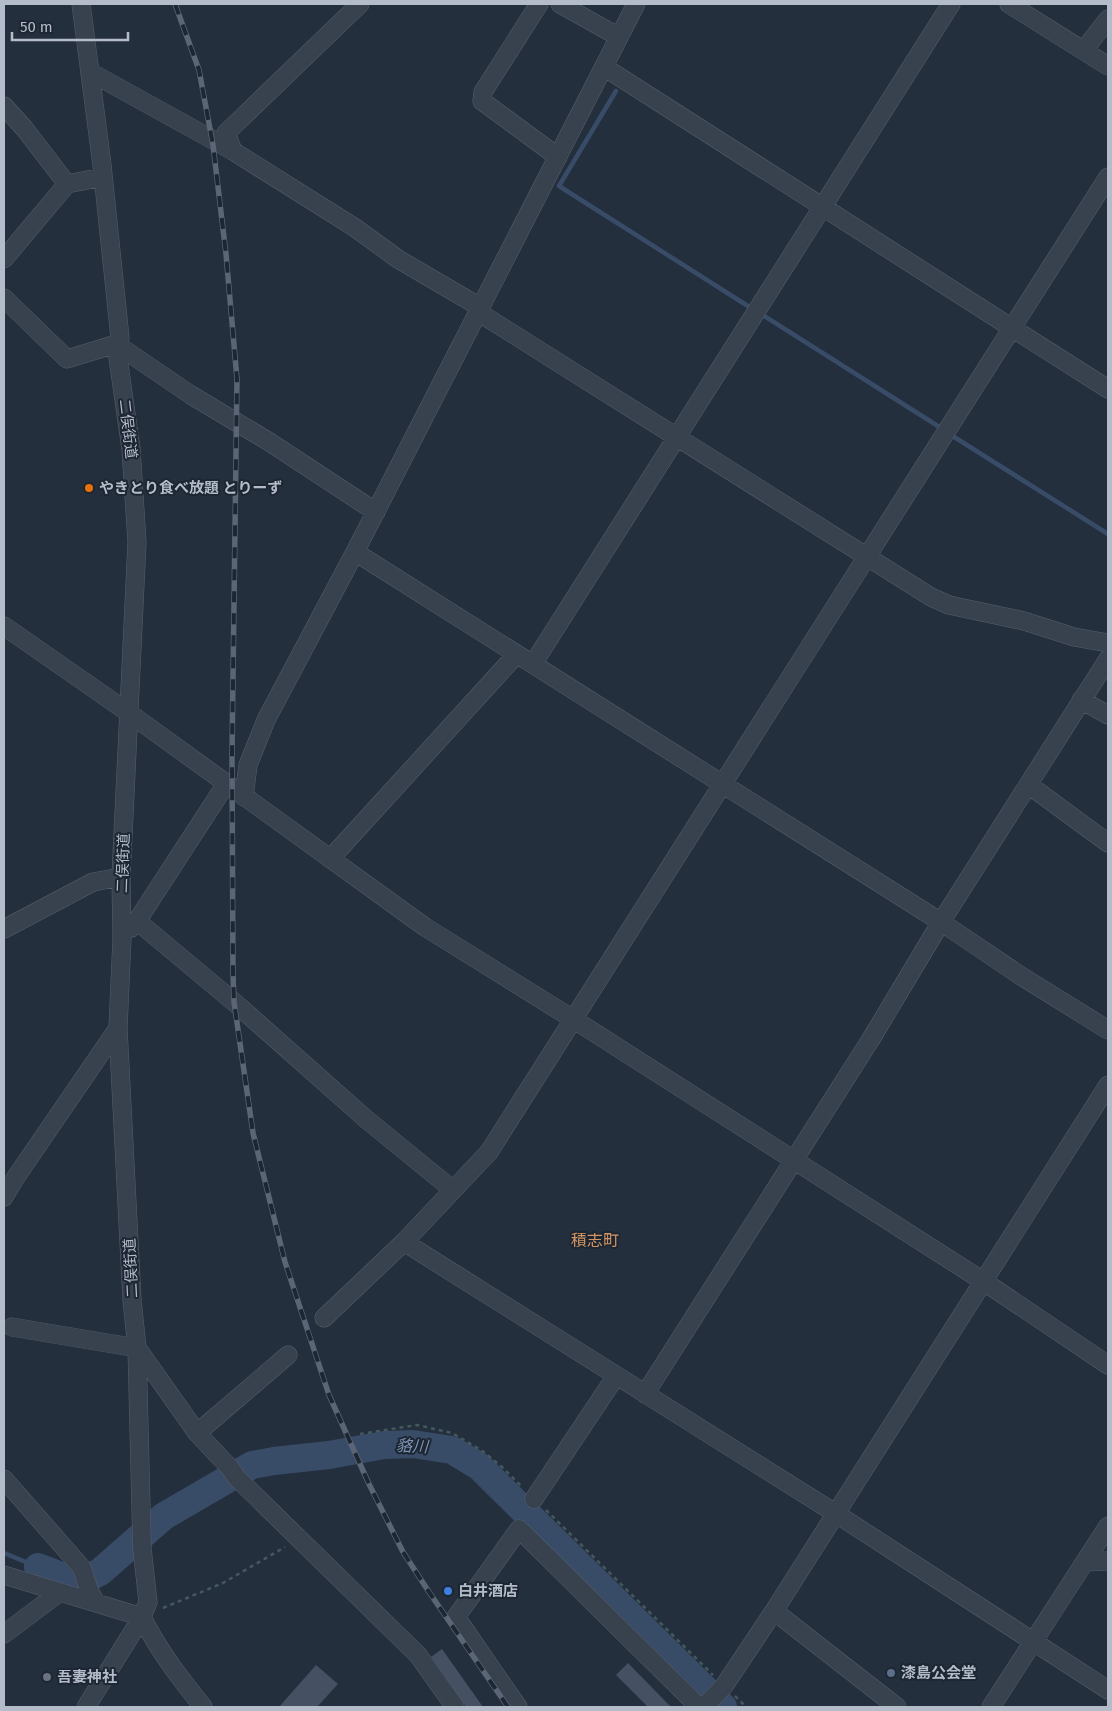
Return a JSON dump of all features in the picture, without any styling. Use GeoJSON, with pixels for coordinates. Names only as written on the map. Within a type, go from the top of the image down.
{"type":"FeatureCollection","features":[{"type":"Feature","properties":{"kind":"street","name":"二俣街道"},"geometry":{"type":"LineString","coordinates":[[81,4],[103,177],[120,338],[116,344],[131,449],[137,542],[121,877],[122,938],[118,1028],[132,1300],[137,1348],[142,1548],[148,1602],[142,1617],[86,1707]]}},
{"type":"Feature","properties":{"kind":"street"},"geometry":{"type":"LineString","coordinates":[[233,151],[226,132],[360,4]]}},
{"type":"Feature","properties":{"kind":"street"},"geometry":{"type":"LineString","coordinates":[[539,4],[483,92],[482,101],[558,157]]}},
{"type":"Feature","properties":{"kind":"street"},"geometry":{"type":"LineString","coordinates":[[560,4],[619,37]]}},
{"type":"Feature","properties":{"kind":"street"},"geometry":{"type":"LineString","coordinates":[[244,797],[248,764],[266,720],[376,512],[636,4]]}},
{"type":"Feature","properties":{"kind":"street"},"geometry":{"type":"LineString","coordinates":[[533,664],[951,4]]}},
{"type":"Feature","properties":{"kind":"street"},"geometry":{"type":"LineString","coordinates":[[1009,4],[1108,66]]}},
{"type":"Feature","properties":{"kind":"street"},"geometry":{"type":"LineString","coordinates":[[1084,50],[1108,19]]}},
{"type":"Feature","properties":{"kind":"street"},"geometry":{"type":"LineString","coordinates":[[604,67],[1108,389]]}},
{"type":"Feature","properties":{"kind":"street"},"geometry":{"type":"LineString","coordinates":[[90,72],[233,151],[354,227],[398,259],[479,309],[676,437],[931,597],[949,605],[1024,621],[1074,637],[1108,643]]}},
{"type":"Feature","properties":{"kind":"street"},"geometry":{"type":"LineString","coordinates":[[4,106],[24,128],[67,184]]}},
{"type":"Feature","properties":{"kind":"street"},"geometry":{"type":"LineString","coordinates":[[4,260],[67,184],[103,177]]}},
{"type":"Feature","properties":{"kind":"street"},"geometry":{"type":"LineString","coordinates":[[324,1318],[404,1242],[488,1152],[1108,177]]}},
{"type":"Feature","properties":{"kind":"street"},"geometry":{"type":"LineString","coordinates":[[4,298],[67,359],[116,344],[191,395],[268,441],[376,512]]}},
{"type":"Feature","properties":{"kind":"street"},"geometry":{"type":"LineString","coordinates":[[355,552],[941,922],[1018,974],[1108,1030]]}},
{"type":"Feature","properties":{"kind":"street"},"geometry":{"type":"LineString","coordinates":[[4,626],[129,713],[425,926],[984,1280],[1108,1365]]}},
{"type":"Feature","properties":{"kind":"street"},"geometry":{"type":"LineString","coordinates":[[330,859],[516,655]]}},
{"type":"Feature","properties":{"kind":"street"},"geometry":{"type":"LineString","coordinates":[[645,1394],[871,1039],[941,922],[1108,659]]}},
{"type":"Feature","properties":{"kind":"street"},"geometry":{"type":"LineString","coordinates":[[1081,700],[1108,715]]}},
{"type":"Feature","properties":{"kind":"street"},"geometry":{"type":"LineString","coordinates":[[122,938],[137,921],[226,784]]}},
{"type":"Feature","properties":{"kind":"street"},"geometry":{"type":"LineString","coordinates":[[1029,785],[1108,843]]}},
{"type":"Feature","properties":{"kind":"street"},"geometry":{"type":"LineString","coordinates":[[4,929],[93,882],[121,877]]}},
{"type":"Feature","properties":{"kind":"street"},"geometry":{"type":"LineString","coordinates":[[137,921],[228,997],[366,1119],[453,1190]]}},
{"type":"Feature","properties":{"kind":"street"},"geometry":{"type":"LineString","coordinates":[[4,1197],[9,1177],[118,1028]]}},
{"type":"Feature","properties":{"kind":"street"},"geometry":{"type":"LineString","coordinates":[[704,1707],[724,1686],[774,1611],[984,1280],[1102,1107],[1108,1085]]}},
{"type":"Feature","properties":{"kind":"street"},"geometry":{"type":"LineString","coordinates":[[404,1242],[835,1513],[1108,1690]]}},
{"type":"Feature","properties":{"kind":"street"},"geometry":{"type":"LineString","coordinates":[[12,1327],[137,1348],[197,1433],[234,1473],[418,1655],[455,1707]]}},
{"type":"Feature","properties":{"kind":"street"},"geometry":{"type":"LineString","coordinates":[[197,1433],[288,1355]]}},
{"type":"Feature","properties":{"kind":"street"},"geometry":{"type":"LineString","coordinates":[[534,1499],[616,1376]]}},
{"type":"Feature","properties":{"kind":"street"},"geometry":{"type":"LineString","coordinates":[[4,1479],[82,1568],[93,1597]]}},
{"type":"Feature","properties":{"kind":"street"},"geometry":{"type":"LineString","coordinates":[[991,1707],[1108,1526]]}},
{"type":"Feature","properties":{"kind":"street"},"geometry":{"type":"LineString","coordinates":[[518,1707],[456,1617],[519,1529],[699,1707]]}},
{"type":"Feature","properties":{"kind":"street"},"geometry":{"type":"LineString","coordinates":[[1085,1562],[1108,1560]]}},
{"type":"Feature","properties":{"kind":"street"},"geometry":{"type":"LineString","coordinates":[[4,1574],[60,1592],[93,1597],[142,1617],[152,1637],[171,1666],[203,1707]]}},
{"type":"Feature","properties":{"kind":"street"},"geometry":{"type":"LineString","coordinates":[[4,1634],[60,1592]]}},
{"type":"Feature","properties":{"kind":"street"},"geometry":{"type":"LineString","coordinates":[[774,1611],[897,1707]]}},
{"type":"Feature","properties":{"kind":"path"},"geometry":{"type":"LineString","coordinates":[[360,1434],[418,1425],[452,1433],[481,1450],[502,1467],[724,1686]]}},
{"type":"Feature","properties":{"kind":"path"},"geometry":{"type":"LineString","coordinates":[[142,1617],[223,1583],[300,1538]]}},
{"type":"Feature","properties":{"kind":"building"},"geometry":{"type":"Polygon","coordinates":[[[442,1649],[483,1707],[466,1707],[431,1657],[442,1649]]]}},
{"type":"Feature","properties":{"kind":"building"},"geometry":{"type":"Polygon","coordinates":[[[628,1663],[669,1707],[648,1707],[616,1675],[628,1663]]]}},
{"type":"Feature","properties":{"kind":"building"},"geometry":{"type":"Polygon","coordinates":[[[316,1665],[338,1684],[317,1707],[279,1707],[316,1665]]]}},
{"type":"Feature","properties":{"kind":"waterway"},"geometry":{"type":"LineString","coordinates":[[616,91],[559,186],[751,308]]}},
{"type":"Feature","properties":{"kind":"waterway"},"geometry":{"type":"LineString","coordinates":[[761,314],[941,428]]}},
{"type":"Feature","properties":{"kind":"waterway"},"geometry":{"type":"LineString","coordinates":[[951,435],[1108,534]]}},
{"type":"Feature","properties":{"kind":"waterway","name":"貉川"},"geometry":{"type":"LineString","coordinates":[[38,1567],[67,1578],[82,1581],[100,1572],[164,1516],[252,1465],[329,1455],[384,1445],[413,1444],[452,1450],[480,1467],[723,1707]]}},
{"type":"Feature","properties":{"kind":"waterway"},"geometry":{"type":"LineString","coordinates":[[4,1553],[38,1567]]}},
{"type":"Feature","properties":{"kind":"railway"},"geometry":{"type":"LineString","coordinates":[[175,4],[199,70],[213,145],[226,254],[237,379],[232,753],[233,974],[234,1002],[253,1133],[285,1262],[329,1395],[369,1484],[403,1552],[508,1707]]}},
{"type":"Feature","properties":{"kind":"place","name":"やきとり食べ放題 とりーず"},"geometry":{"type":"Point","coordinates":[89,488]}},
{"type":"Feature","properties":{"kind":"place","name":"白井酒店"},"geometry":{"type":"Point","coordinates":[448,1591]}},
{"type":"Feature","properties":{"kind":"place","name":"漆島公会堂"},"geometry":{"type":"Point","coordinates":[891,1673]}},
{"type":"Feature","properties":{"kind":"place","name":"吾妻神社"},"geometry":{"type":"Point","coordinates":[47,1677]}},
{"type":"Feature","properties":{"kind":"district","name":"積志町"},"geometry":{"type":"Point","coordinates":[595,1240]}}]}
